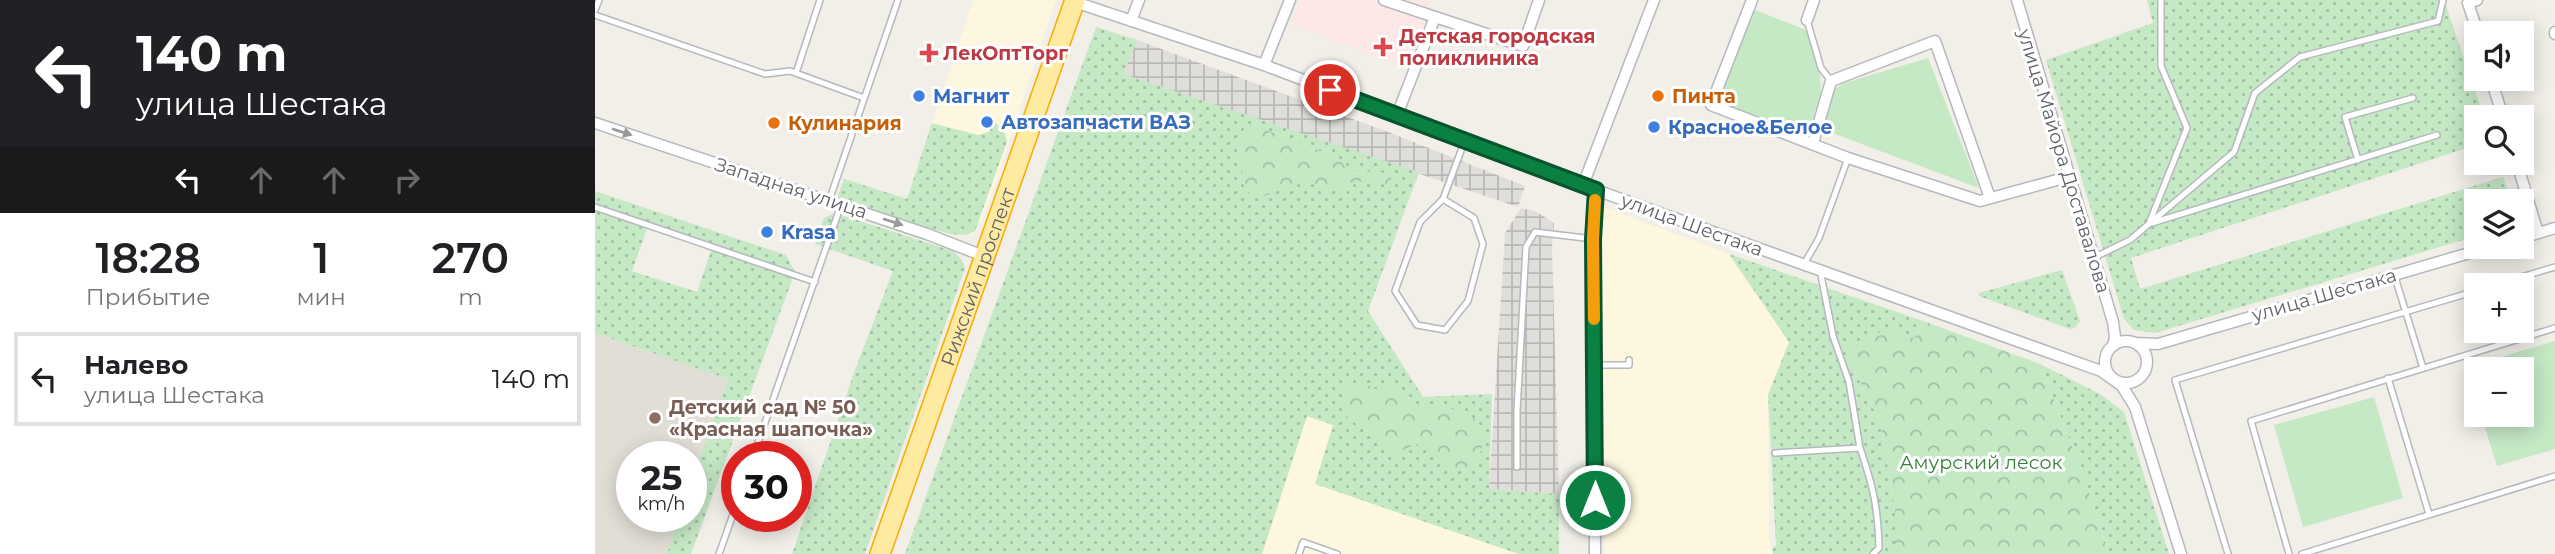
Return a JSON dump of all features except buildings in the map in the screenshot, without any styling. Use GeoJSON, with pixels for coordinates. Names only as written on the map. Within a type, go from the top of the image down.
{"type":"FeatureCollection","features":[{"type":"Feature","properties":{"kind":"highway","name":"Рижский проспект"},"geometry":{"type":"LineString","coordinates":[[880,554],[1075,1]]}},
{"type":"Feature","properties":{"kind":"street"},"geometry":{"type":"LineString","coordinates":[[1131,20],[1139,0]]}},
{"type":"Feature","properties":{"kind":"street"},"geometry":{"type":"LineString","coordinates":[[1264,65],[1290,0]]}},
{"type":"Feature","properties":{"kind":"street"},"geometry":{"type":"LineString","coordinates":[[1384,0],[1523,46],[1539,0]]}},
{"type":"Feature","properties":{"kind":"street"},"geometry":{"type":"LineString","coordinates":[[1583,185],[1654,0]]}},
{"type":"Feature","properties":{"kind":"street"},"geometry":{"type":"LineString","coordinates":[[1752,0],[1711,105],[1848,158],[1980,201],[2068,177]]}},
{"type":"Feature","properties":{"kind":"street"},"geometry":{"type":"LineString","coordinates":[[1807,20],[1814,0]]}},
{"type":"Feature","properties":{"kind":"street","name":"улица Майора Доставалова"},"geometry":{"type":"LineString","coordinates":[[2017,0],[2113,323],[2115,337],[2110,350]]}},
{"type":"Feature","properties":{"kind":"street"},"geometry":{"type":"LineString","coordinates":[[2474,21],[2469,3],[2477,0]]}},
{"type":"Feature","properties":{"kind":"street","name":"улица Шестака"},"geometry":{"type":"LineString","coordinates":[[1075,1],[1264,65],[1596,190],[2101,371],[2115,380]]}},
{"type":"Feature","properties":{"kind":"street"},"geometry":{"type":"LineString","coordinates":[[1397,115],[1435,17]]}},
{"type":"Feature","properties":{"kind":"street"},"geometry":{"type":"LineString","coordinates":[[1813,143],[1831,81],[1935,41],[1990,198]]}},
{"type":"Feature","properties":{"kind":"street","name":"Западная улица"},"geometry":{"type":"LineString","coordinates":[[595,123],[927,233],[986,257]]}},
{"type":"Feature","properties":{"kind":"street"},"geometry":{"type":"LineString","coordinates":[[2521,175],[2538,233]]}},
{"type":"Feature","properties":{"kind":"street"},"geometry":{"type":"LineString","coordinates":[[1595,554],[1593,239],[1596,190]]}},
{"type":"Feature","properties":{"kind":"street"},"geometry":{"type":"LineString","coordinates":[[2534,234],[2555,228]]}},
{"type":"Feature","properties":{"kind":"street","name":"улица Шестака"},"geometry":{"type":"LineString","coordinates":[[2132,343],[2158,344],[2464,255]]}},
{"type":"Feature","properties":{"kind":"street","name":"улица Майора Доставалова"},"geometry":{"type":"LineString","coordinates":[[2113,323],[2120,334],[2132,343]]}},
{"type":"Feature","properties":{"kind":"street"},"geometry":{"type":"LineString","coordinates":[[2073,361],[2099,359],[2110,350],[2132,343],[2144,352],[2147,358],[2147,365],[2137,388],[2136,407]]}},
{"type":"Feature","properties":{"kind":"street"},"geometry":{"type":"LineString","coordinates":[[2147,358],[2158,344]]}},
{"type":"Feature","properties":{"kind":"street"},"geometry":{"type":"LineString","coordinates":[[2110,350],[2106,368],[2136,407],[2181,554]]}},
{"type":"Feature","properties":{"kind":"street"},"geometry":{"type":"LineString","coordinates":[[2115,380],[2128,383],[2141,378]]}},
{"type":"Feature","properties":{"kind":"lane"},"geometry":{"type":"LineString","coordinates":[[599,0],[595,12],[765,74],[790,71],[864,98]]}},
{"type":"Feature","properties":{"kind":"lane"},"geometry":{"type":"LineString","coordinates":[[796,73],[820,0]]}},
{"type":"Feature","properties":{"kind":"lane"},"geometry":{"type":"LineString","coordinates":[[829,201],[898,0]]}},
{"type":"Feature","properties":{"kind":"lane"},"geometry":{"type":"LineString","coordinates":[[2149,223],[2187,128],[2161,66],[2161,0]]}},
{"type":"Feature","properties":{"kind":"lane"},"geometry":{"type":"LineString","coordinates":[[2092,259],[2130,240],[2234,152],[2255,93],[2300,57],[2438,21],[2443,0]]}},
{"type":"Feature","properties":{"kind":"lane"},"geometry":{"type":"LineString","coordinates":[[1807,20],[1821,68],[1831,81]]}},
{"type":"Feature","properties":{"kind":"lane"},"geometry":{"type":"LineString","coordinates":[[2358,160],[2345,117],[2413,98]]}},
{"type":"Feature","properties":{"kind":"lane"},"geometry":{"type":"LineString","coordinates":[[2149,223],[2437,135]]}},
{"type":"Feature","properties":{"kind":"lane"},"geometry":{"type":"LineString","coordinates":[[1443,199],[1474,218],[1483,244],[1468,301],[1445,330],[1417,325],[1395,291],[1420,222],[1443,199],[1465,140]]}},
{"type":"Feature","properties":{"kind":"lane"},"geometry":{"type":"LineString","coordinates":[[1804,265],[1819,238],[1848,158]]}},
{"type":"Feature","properties":{"kind":"lane"},"geometry":{"type":"LineString","coordinates":[[759,441],[841,205]]}},
{"type":"Feature","properties":{"kind":"lane"},"geometry":{"type":"LineString","coordinates":[[595,207],[815,282]]}},
{"type":"Feature","properties":{"kind":"lane"},"geometry":{"type":"LineString","coordinates":[[1517,467],[1517,411],[1526,247],[1535,232],[1593,239]]}},
{"type":"Feature","properties":{"kind":"lane"},"geometry":{"type":"LineString","coordinates":[[2534,273],[2555,267]]}},
{"type":"Feature","properties":{"kind":"lane"},"geometry":{"type":"LineString","coordinates":[[1820,271],[1833,336],[1849,382],[1860,448],[1873,486],[1878,513],[1879,548],[1873,554]]}},
{"type":"Feature","properties":{"kind":"lane"},"geometry":{"type":"LineString","coordinates":[[2394,275],[2423,368]]}},
{"type":"Feature","properties":{"kind":"lane"},"geometry":{"type":"LineString","coordinates":[[2228,554],[2175,380],[2464,295]]}},
{"type":"Feature","properties":{"kind":"lane"},"geometry":{"type":"LineString","coordinates":[[2289,554],[2251,421],[2555,328]]}},
{"type":"Feature","properties":{"kind":"lane"},"geometry":{"type":"LineString","coordinates":[[1595,365],[1629,363],[1629,373]]}},
{"type":"Feature","properties":{"kind":"lane"},"geometry":{"type":"LineString","coordinates":[[2388,378],[2430,514]]}},
{"type":"Feature","properties":{"kind":"lane"},"geometry":{"type":"LineString","coordinates":[[1775,453],[1860,448]]}},
{"type":"Feature","properties":{"kind":"lane"},"geometry":{"type":"LineString","coordinates":[[2302,554],[2555,477]]}},
{"type":"Feature","properties":{"kind":"lane"},"geometry":{"type":"LineString","coordinates":[[719,554],[727,532]]}},
{"type":"Feature","properties":{"kind":"lane"},"geometry":{"type":"LineString","coordinates":[[1299,554],[1303,542],[1338,554]]}},
{"type":"Feature","properties":{"kind":"shaded area"},"geometry":{"type":"Polygon","coordinates":[[[973,0],[1056,0],[982,223],[907,199],[973,0]]]}},
{"type":"Feature","properties":{"kind":"shaded area","name":"Детская городская поликлиника"},"geometry":{"type":"Polygon","coordinates":[[[1300,0],[1432,0],[1408,69],[1291,24],[1300,0]]]}},
{"type":"Feature","properties":{"kind":"shaded area"},"geometry":{"type":"Polygon","coordinates":[[[1137,40],[1388,132],[1525,186],[1518,207],[1123,74],[1137,40]]]}},
{"type":"Feature","properties":{"kind":"shaded area"},"geometry":{"type":"Polygon","coordinates":[[[1603,207],[1729,254],[1789,342],[1768,395],[1769,537],[1773,554],[1605,554],[1600,289],[1603,207]]]}},
{"type":"Feature","properties":{"kind":"shaded area"},"geometry":{"type":"Polygon","coordinates":[[[1521,208],[1535,211],[1554,223],[1552,246],[1559,494],[1489,489],[1505,233],[1521,208]]]}},
{"type":"Feature","properties":{"kind":"shaded area","name":"Детский сад № 50 «Красная шапочка»"},"geometry":{"type":"Polygon","coordinates":[[[595,333],[728,379],[706,441],[616,441],[616,532],[675,532],[667,554],[595,554],[595,333]]]}},
{"type":"Feature","properties":{"kind":"shaded area"},"geometry":{"type":"Polygon","coordinates":[[[1307,416],[1334,425],[1315,484],[1519,554],[1262,554],[1307,416]]]}},
{"type":"Feature","properties":{"kind":"green space"},"geometry":{"type":"Polygon","coordinates":[[[2147,0],[2444,0],[2464,58],[2464,91],[2475,91],[2480,105],[2464,105],[2464,149],[2131,258],[2140,289],[2464,189],[2464,240],[2155,333],[2134,330],[2124,319],[2046,60],[2153,23],[2147,0]]]}},
{"type":"Feature","properties":{"kind":"green space"},"geometry":{"type":"Polygon","coordinates":[[[1752,9],[1809,31],[1820,75],[1821,92],[1808,136],[1715,103],[1752,9]]]}},
{"type":"Feature","properties":{"kind":"green space"},"geometry":{"type":"Polygon","coordinates":[[[1096,27],[1137,40],[1123,74],[1419,172],[1368,311],[1423,397],[1492,394],[1489,489],[1559,494],[1559,554],[1519,554],[1315,484],[1333,425],[1307,416],[1262,554],[905,554],[1096,27]]]}},
{"type":"Feature","properties":{"kind":"green space"},"geometry":{"type":"Polygon","coordinates":[[[1928,58],[1979,188],[1819,128],[1831,91],[1844,83],[1928,58]]]}},
{"type":"Feature","properties":{"kind":"green space"},"geometry":{"type":"Polygon","coordinates":[[[993,122],[1003,130],[1007,142],[975,231],[965,235],[951,234],[835,204],[844,179],[907,199],[932,123],[978,135],[989,132],[993,122]]]}},
{"type":"Feature","properties":{"kind":"green space"},"geometry":{"type":"Polygon","coordinates":[[[1247,125],[1339,158],[1347,170],[1389,173],[1391,180],[1386,185],[1364,181],[1349,183],[1346,195],[1304,183],[1267,195],[1253,196],[1244,180],[1240,152],[1241,138],[1247,125]]]}},
{"type":"Feature","properties":{"kind":"green space"},"geometry":{"type":"Polygon","coordinates":[[[2503,177],[2508,189],[2464,189],[2503,177]]]}},
{"type":"Feature","properties":{"kind":"green space"},"geometry":{"type":"Polygon","coordinates":[[[595,191],[786,255],[795,272],[733,441],[721,441],[721,473],[707,511],[706,441],[728,379],[595,333],[595,191]],[[648,226],[632,271],[697,292],[712,248],[648,226]]]}},
{"type":"Feature","properties":{"kind":"green space"},"geometry":{"type":"Polygon","coordinates":[[[835,213],[953,251],[962,260],[965,268],[865,554],[792,554],[800,532],[812,532],[812,496],[855,370],[893,271],[815,244],[824,218],[835,213]]]}},
{"type":"Feature","properties":{"kind":"green space"},"geometry":{"type":"Polygon","coordinates":[[[1729,254],[1926,322],[1914,338],[1843,347],[1881,424],[1895,510],[1895,554],[1773,554],[1772,548],[1776,546],[1768,395],[1789,342],[1729,254]]]}},
{"type":"Feature","properties":{"kind":"green space"},"geometry":{"type":"Polygon","coordinates":[[[2062,270],[2080,321],[2076,327],[2070,329],[1979,296],[1979,293],[2062,270]]]}},
{"type":"Feature","properties":{"kind":"green space","name":"Амурский лесок"},"geometry":{"type":"Polygon","coordinates":[[[1926,322],[2040,364],[2083,474],[2109,554],[1895,554],[1895,510],[1881,424],[1843,347],[1890,328],[1914,338],[1926,322]]]}},
{"type":"Feature","properties":{"kind":"green space"},"geometry":{"type":"Polygon","coordinates":[[[2555,341],[2555,449],[2497,466],[2485,427],[2534,427],[2534,357],[2501,357],[2555,341]]]}},
{"type":"Feature","properties":{"kind":"green space"},"geometry":{"type":"Polygon","coordinates":[[[2040,364],[2100,394],[2124,412],[2169,554],[2109,554],[2083,474],[2040,364]]]}},
{"type":"Feature","properties":{"kind":"green space"},"geometry":{"type":"Polygon","coordinates":[[[1359,382],[1378,390],[1392,387],[1412,405],[1444,407],[1470,415],[1478,422],[1483,433],[1482,448],[1475,467],[1453,468],[1416,444],[1390,456],[1365,431],[1348,419],[1343,402],[1344,392],[1347,387],[1359,382]]]}},
{"type":"Feature","properties":{"kind":"green space"},"geometry":{"type":"Polygon","coordinates":[[[2374,397],[2403,498],[2303,527],[2274,425],[2374,397]]]}},
{"type":"Feature","properties":{"kind":"green space"},"geometry":{"type":"Polygon","coordinates":[[[675,532],[699,532],[691,554],[667,554],[675,532]]]}},
{"type":"Feature","properties":{"kind":"slow traffic"},"geometry":{"type":"LineString","coordinates":[[1594,319],[1595,200]]}},
{"type":"Feature","properties":{"kind":"place","name":"Детская городская поликлиника"},"geometry":{"type":"Point","coordinates":[1383,47]}},
{"type":"Feature","properties":{"kind":"place","name":"ЛекОптТорг"},"geometry":{"type":"Point","coordinates":[929,53]}},
{"type":"Feature","properties":{"kind":"place","name":"Магнит"},"geometry":{"type":"Point","coordinates":[919,96]}},
{"type":"Feature","properties":{"kind":"place","name":"Пинта"},"geometry":{"type":"Point","coordinates":[1658,96]}},
{"type":"Feature","properties":{"kind":"place","name":"Автозапчасти ВАЗ"},"geometry":{"type":"Point","coordinates":[987,122]}},
{"type":"Feature","properties":{"kind":"place","name":"Кулинария"},"geometry":{"type":"Point","coordinates":[774,123]}},
{"type":"Feature","properties":{"kind":"place","name":"Красное&Белое"},"geometry":{"type":"Point","coordinates":[1654,127]}},
{"type":"Feature","properties":{"kind":"place","name":"Krasa"},"geometry":{"type":"Point","coordinates":[767,232]}},
{"type":"Feature","properties":{"kind":"place","name":"Детский сад № 50 «Красная шапочка»"},"geometry":{"type":"Point","coordinates":[655,418]}},
{"type":"Feature","properties":{"kind":"route"},"geometry":{"type":"LineString","coordinates":[[1330,90],[1596,190],[1593,239],[1595,500]]}}]}
